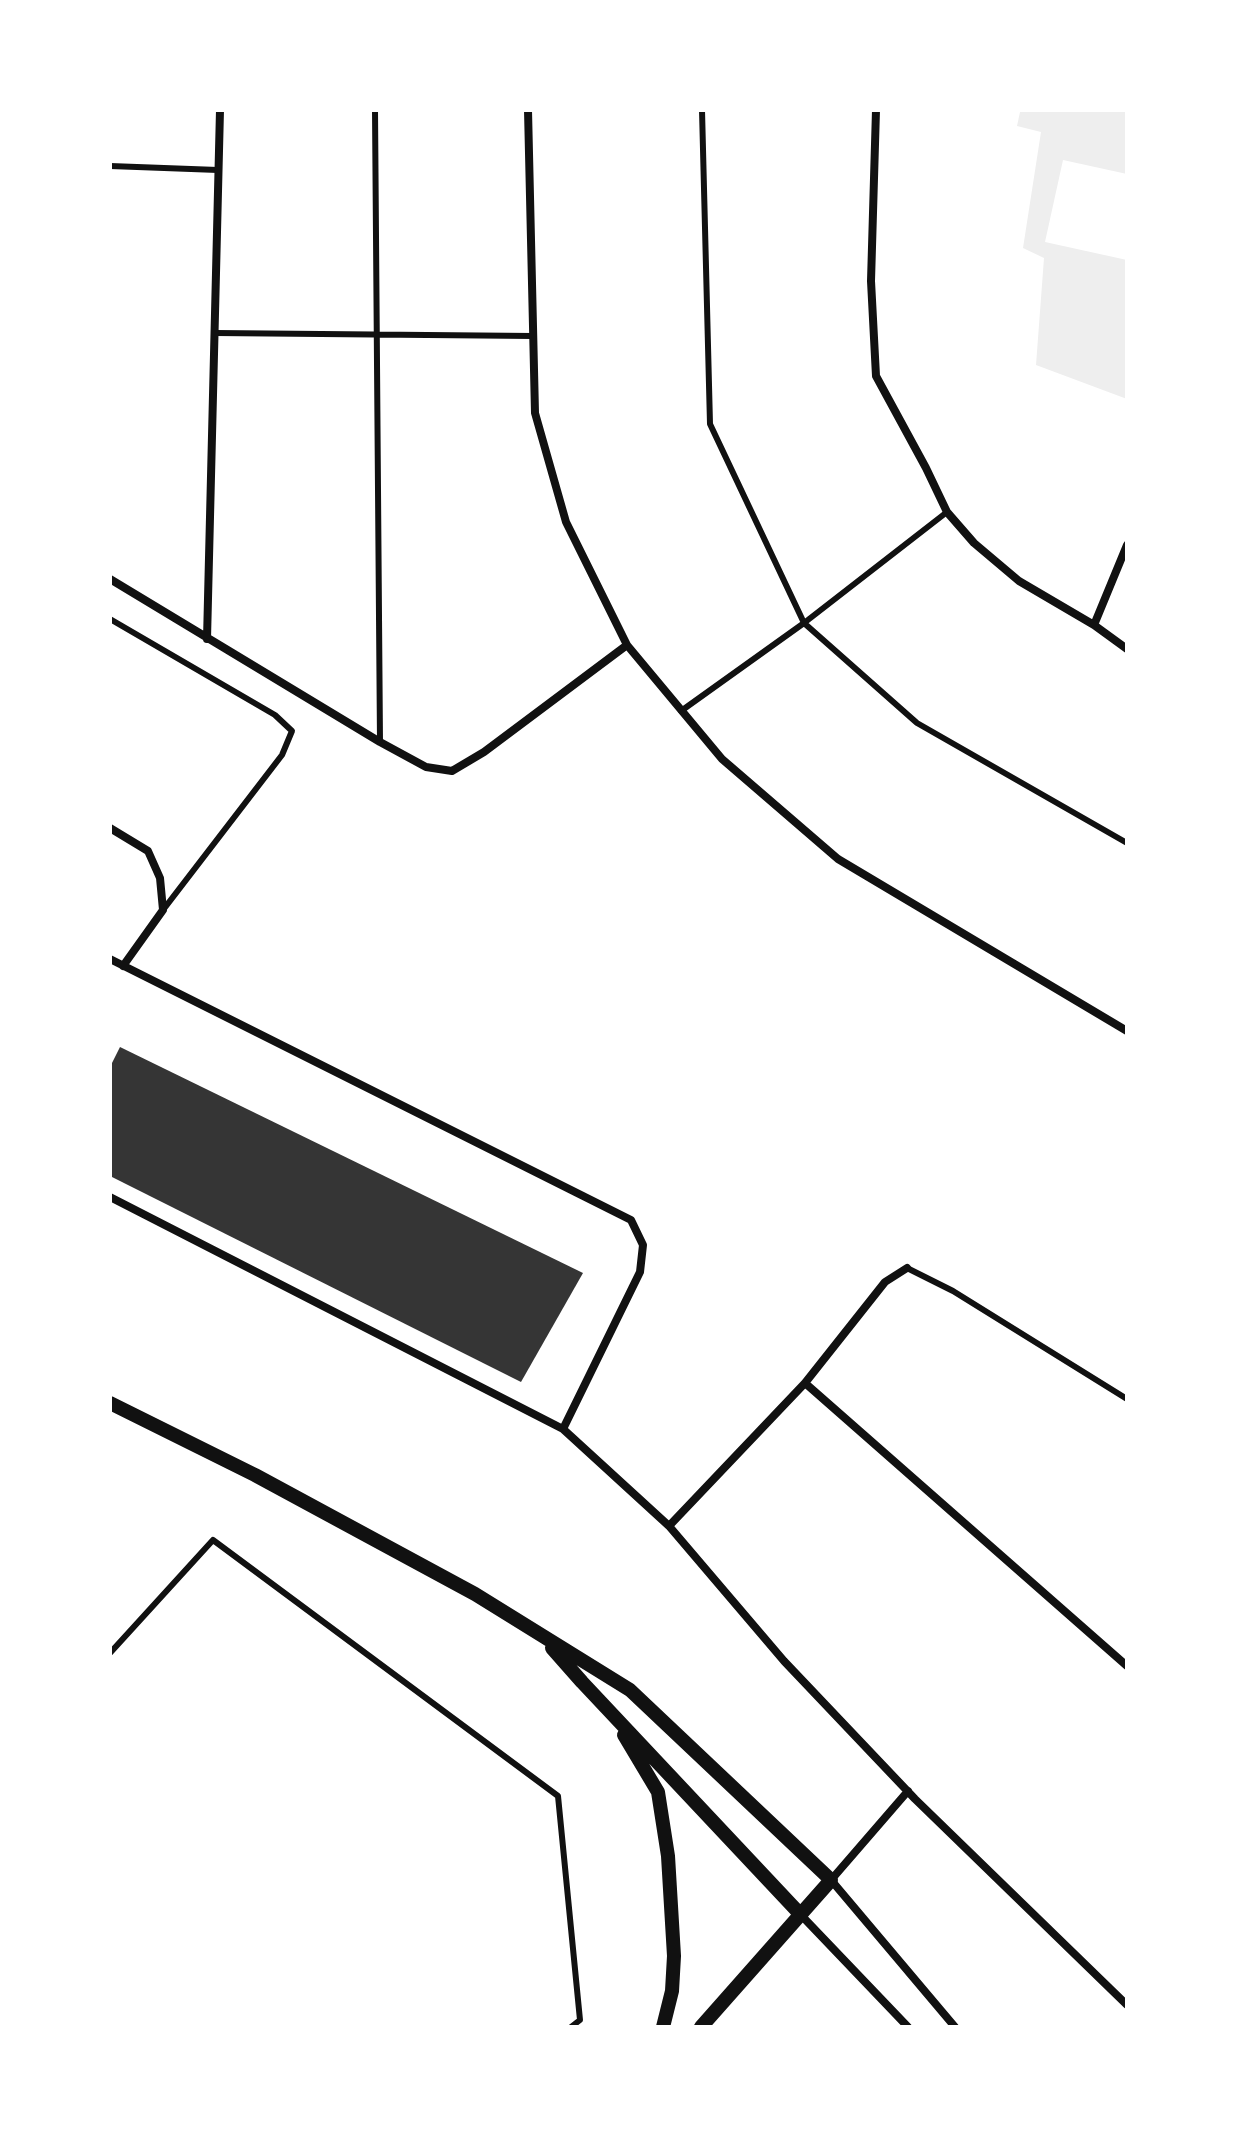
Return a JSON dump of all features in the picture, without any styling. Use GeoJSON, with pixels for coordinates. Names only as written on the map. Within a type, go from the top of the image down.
{"type":"FeatureCollection","features":[{"type":"Feature","properties":{"kind":"street"},"geometry":{"type":"LineString","coordinates":[[207,639],[220,110]]}},
{"type":"Feature","properties":{"kind":"street"},"geometry":{"type":"LineString","coordinates":[[528,110],[535,413],[566,522],[627,645],[722,759],[838,859],[1127,1031]]}},
{"type":"Feature","properties":{"kind":"street"},"geometry":{"type":"LineString","coordinates":[[876,110],[871,281],[876,376],[947,512],[974,543],[1019,581],[1094,625],[1127,649]]}},
{"type":"Feature","properties":{"kind":"street"},"geometry":{"type":"LineString","coordinates":[[1094,625],[1127,545]]}},
{"type":"Feature","properties":{"kind":"street"},"geometry":{"type":"LineString","coordinates":[[110,579],[380,742],[426,767],[452,771],[484,752],[627,645]]}},
{"type":"Feature","properties":{"kind":"street"},"geometry":{"type":"LineString","coordinates":[[110,828],[148,851],[160,878],[163,910],[123,966]]}},
{"type":"Feature","properties":{"kind":"street"},"geometry":{"type":"LineString","coordinates":[[110,959],[631,1220],[643,1245],[640,1272],[563,1429]]}},
{"type":"Feature","properties":{"kind":"street"},"geometry":{"type":"LineString","coordinates":[[110,1197],[563,1429],[669,1526],[784,1661],[908,1791],[1127,2005]]}},
{"type":"Feature","properties":{"kind":"street"},"geometry":{"type":"LineString","coordinates":[[669,1526],[805,1383],[885,1282],[907,1268]]}},
{"type":"Feature","properties":{"kind":"street"},"geometry":{"type":"LineString","coordinates":[[805,1383],[1127,1666]]}},
{"type":"Feature","properties":{"kind":"street"},"geometry":{"type":"LineString","coordinates":[[110,1403],[255,1475],[475,1594],[630,1690],[831,1880],[955,2027]]}},
{"type":"Feature","properties":{"kind":"street"},"geometry":{"type":"LineString","coordinates":[[543,1637],[908,2027]]}},
{"type":"Feature","properties":{"kind":"street"},"geometry":{"type":"LineString","coordinates":[[610,1711],[658,1792],[668,1856],[674,1956],[672,1991],[663,2027]]}},
{"type":"Feature","properties":{"kind":"street"},"geometry":{"type":"LineString","coordinates":[[701,2027],[908,1791]]}},
{"type":"Feature","properties":{"kind":"lane"},"geometry":{"type":"LineString","coordinates":[[375,110],[380,742]]}},
{"type":"Feature","properties":{"kind":"lane"},"geometry":{"type":"LineString","coordinates":[[702,110],[710,424],[804,623],[917,723],[1127,843]]}},
{"type":"Feature","properties":{"kind":"lane"},"geometry":{"type":"LineString","coordinates":[[110,166],[218,170]]}},
{"type":"Feature","properties":{"kind":"lane"},"geometry":{"type":"LineString","coordinates":[[215,333],[533,336]]}},
{"type":"Feature","properties":{"kind":"lane"},"geometry":{"type":"LineString","coordinates":[[681,711],[804,623],[947,512]]}},
{"type":"Feature","properties":{"kind":"lane"},"geometry":{"type":"LineString","coordinates":[[110,619],[275,715],[292,731],[282,755],[163,910]]}},
{"type":"Feature","properties":{"kind":"lane"},"geometry":{"type":"LineString","coordinates":[[907,1268],[953,1291],[1127,1399]]}},
{"type":"Feature","properties":{"kind":"lane"},"geometry":{"type":"LineString","coordinates":[[110,1653],[213,1540],[558,1796],[580,2020],[571,2027]]}},
{"type":"Feature","properties":{"kind":"shaded area"},"geometry":{"type":"Polygon","coordinates":[[[1014,110],[1127,110],[1127,174],[1063,160],[1045,242],[1127,260],[1127,399],[1036,365],[1044,258],[1023,248],[1041,132],[1017,126],[1020,112],[1014,110]]]}},
{"type":"Feature","properties":{"kind":"building"},"geometry":{"type":"Polygon","coordinates":[[[120,1047],[583,1273],[521,1382],[110,1176],[110,1067],[120,1047]]]}}]}
